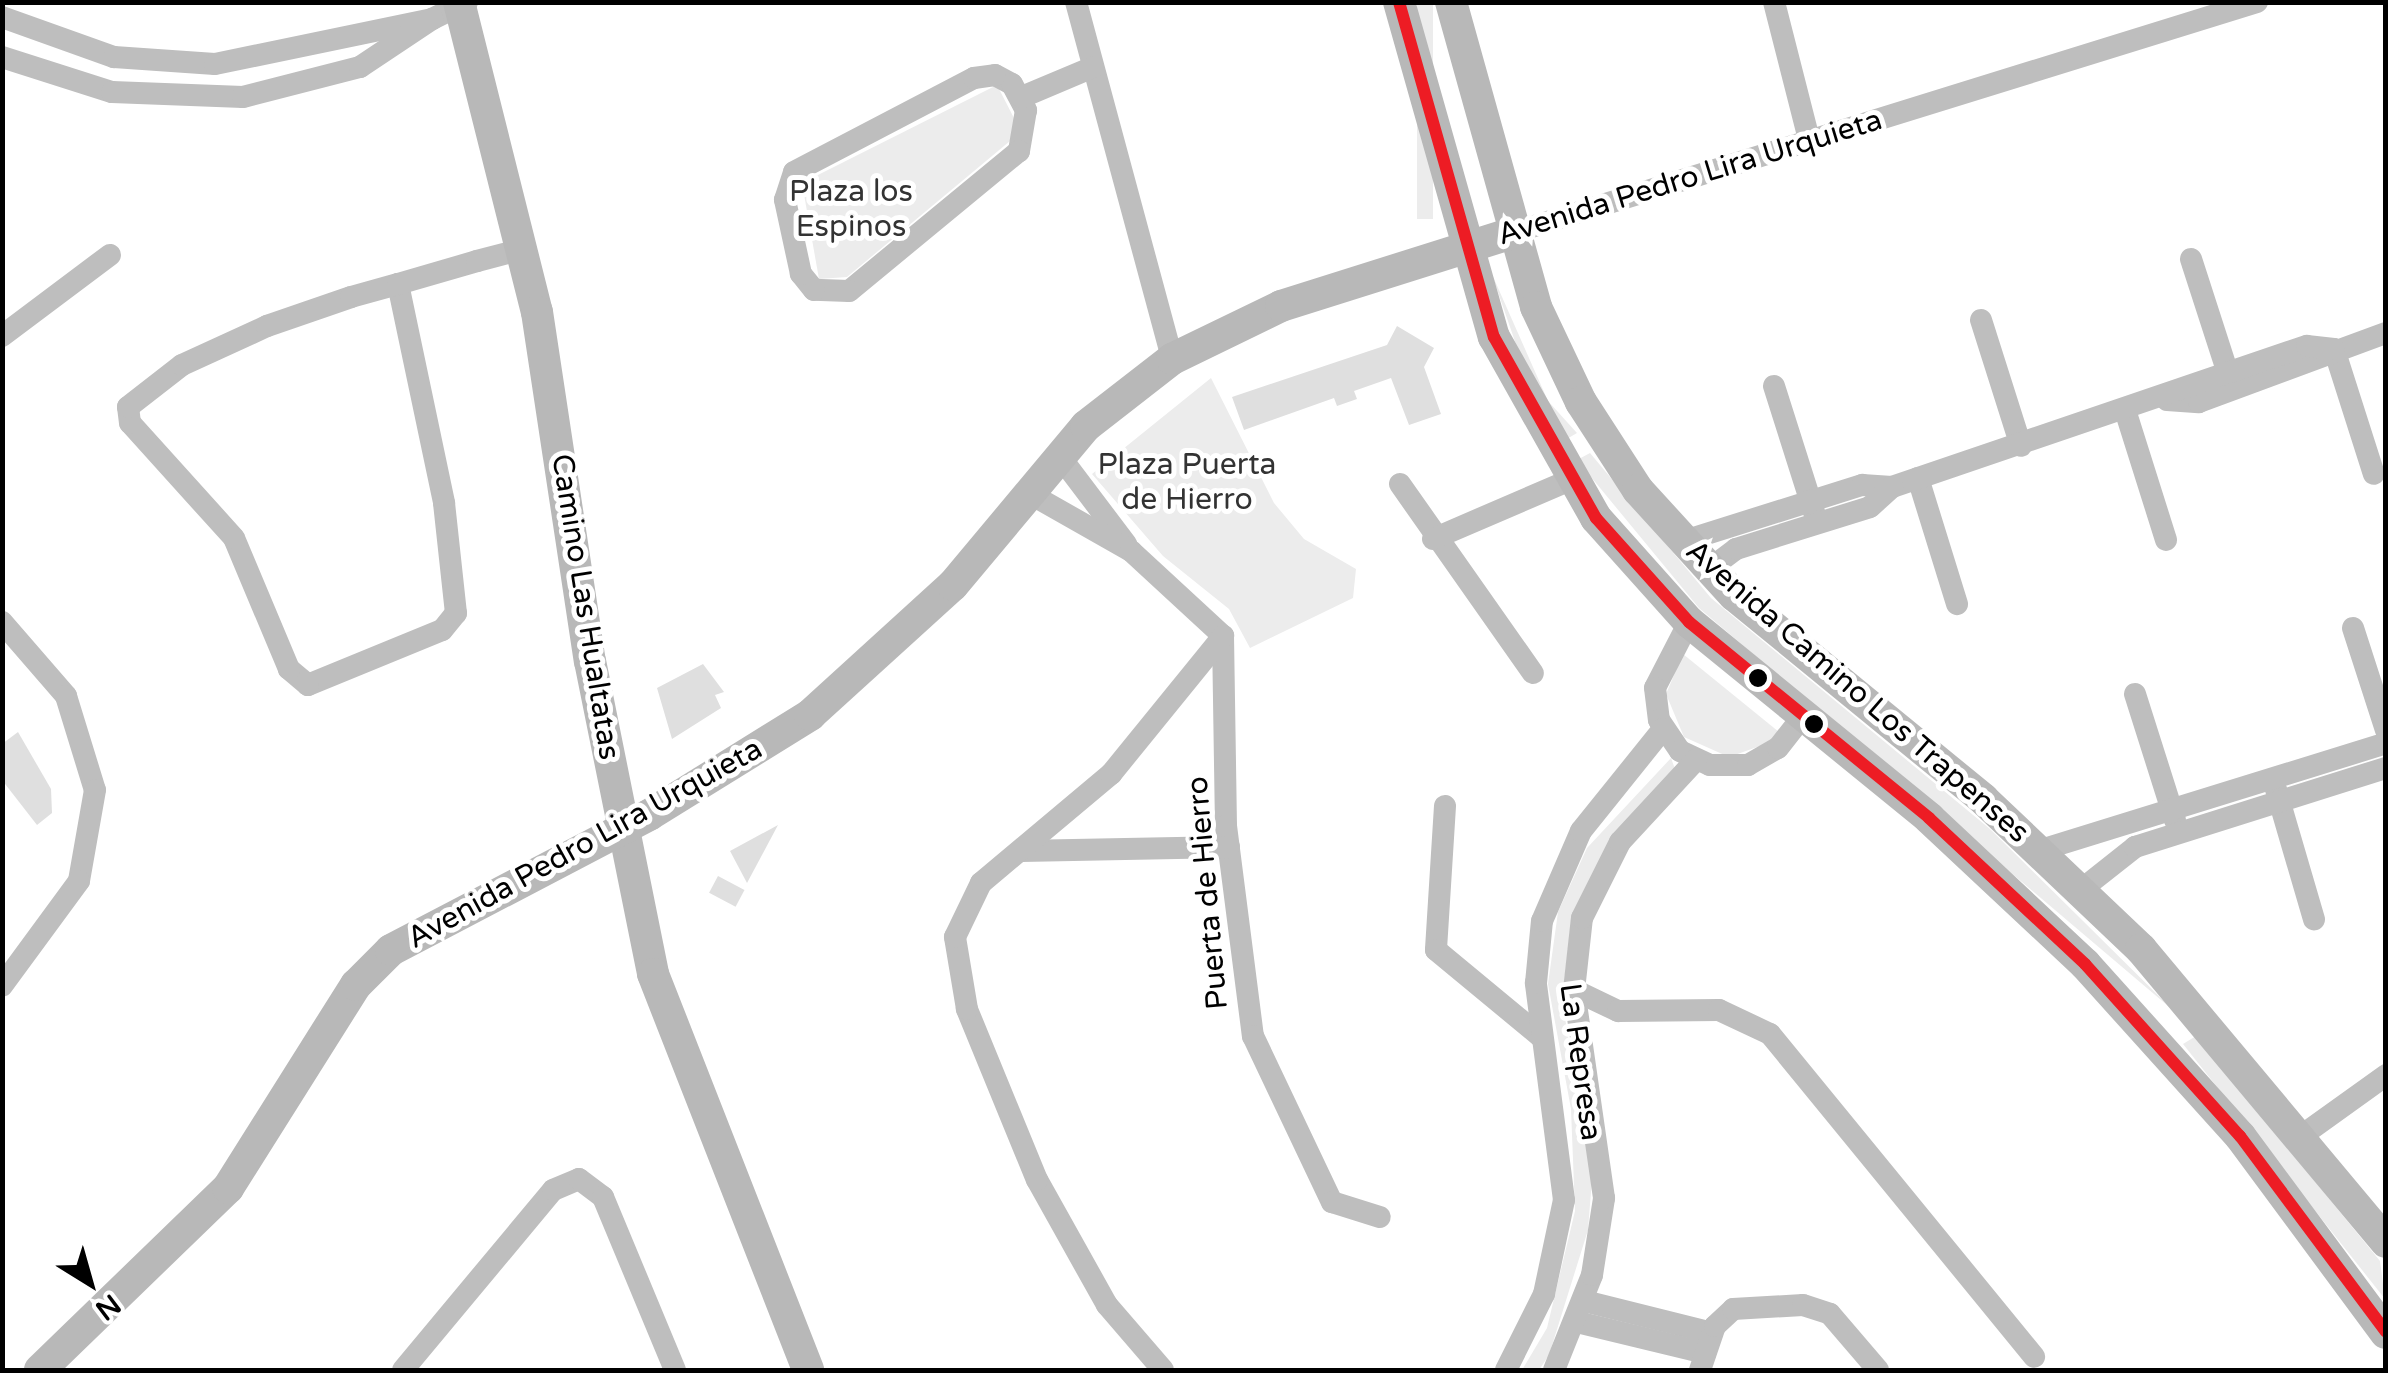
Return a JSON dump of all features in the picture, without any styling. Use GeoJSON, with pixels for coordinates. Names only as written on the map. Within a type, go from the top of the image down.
{"type":"FeatureCollection","features":[{"type":"Feature","properties":{"kind":"main road","name":"Avenida Camino Los Trapenses"},"geometry":{"type":"LineString","coordinates":[[1399,2],[1463,247],[1512,378],[1570,480],[1688,622],[1999,880],[2140,1022],[2276,1181],[2386,1332]]}},
{"type":"Feature","properties":{"kind":"main road","name":"Avenida Camino Los Trapenses"},"geometry":{"type":"LineString","coordinates":[[1451,2],[1512,234],[1581,402],[1681,542],[1708,570],[2041,850],[2082,889],[2198,1010],[2304,1134],[2386,1242]]}},
{"type":"Feature","properties":{"kind":"main road","name":"Camino Las Hualtatas"},"geometry":{"type":"LineString","coordinates":[[454,8],[523,249],[621,830],[665,1012],[808,1370]]}},
{"type":"Feature","properties":{"kind":"main road","name":"Avenida Pedro Lira Urquieta"},"geometry":{"type":"LineString","coordinates":[[40,1370],[228,1188],[378,960],[745,760],[848,685],[953,585],[1058,454],[1172,358],[1280,306],[1512,234]]}},
{"type":"Feature","properties":{"kind":"main road"},"geometry":{"type":"LineString","coordinates":[[2140,1022],[2170,1027],[2198,1010]]}},
{"type":"Feature","properties":{"kind":"street"},"geometry":{"type":"LineString","coordinates":[[1076,2],[1172,358]]}},
{"type":"Feature","properties":{"kind":"street"},"geometry":{"type":"LineString","coordinates":[[1774,2],[1810,142]]}},
{"type":"Feature","properties":{"kind":"street","name":"Avenida Pedro Lira Urquieta"},"geometry":{"type":"LineString","coordinates":[[1512,234],[2257,2]]}},
{"type":"Feature","properties":{"kind":"street"},"geometry":{"type":"LineString","coordinates":[[2,17],[88,50],[186,64],[272,56],[454,8]]}},
{"type":"Feature","properties":{"kind":"street"},"geometry":{"type":"LineString","coordinates":[[2,57],[112,92],[243,97],[360,67],[454,8]]}},
{"type":"Feature","properties":{"kind":"street"},"geometry":{"type":"LineString","coordinates":[[1022,97],[1093,67]]}},
{"type":"Feature","properties":{"kind":"street"},"geometry":{"type":"LineString","coordinates":[[974,78],[1005,79],[1022,97],[1029,126],[1019,151],[850,291],[823,294],[806,283],[785,200],[794,172],[974,78]]}},
{"type":"Feature","properties":{"kind":"street"},"geometry":{"type":"LineString","coordinates":[[398,284],[444,503],[456,613],[442,630],[308,686],[289,669],[234,538],[130,423],[128,407],[230,342],[398,284],[523,249]]}},
{"type":"Feature","properties":{"kind":"street"},"geometry":{"type":"LineString","coordinates":[[2,336],[110,255]]}},
{"type":"Feature","properties":{"kind":"street"},"geometry":{"type":"LineString","coordinates":[[2191,259],[2231,381]]}},
{"type":"Feature","properties":{"kind":"street"},"geometry":{"type":"LineString","coordinates":[[1981,320],[2021,446]]}},
{"type":"Feature","properties":{"kind":"street"},"geometry":{"type":"LineString","coordinates":[[1681,542],[1814,512],[1870,506],[1892,487],[1918,478],[2231,381],[2310,367],[2334,349],[2386,333]]}},
{"type":"Feature","properties":{"kind":"street"},"geometry":{"type":"LineString","coordinates":[[2334,349],[2374,474]]}},
{"type":"Feature","properties":{"kind":"street"},"geometry":{"type":"LineString","coordinates":[[1774,386],[1814,512]]}},
{"type":"Feature","properties":{"kind":"street"},"geometry":{"type":"LineString","coordinates":[[2126,413],[2166,540]]}},
{"type":"Feature","properties":{"kind":"street"},"geometry":{"type":"LineString","coordinates":[[1058,454],[1131,550],[1223,636],[1110,774],[966,905],[954,953],[962,993],[1062,1230],[1107,1305],[1163,1370]]}},
{"type":"Feature","properties":{"kind":"street"},"geometry":{"type":"LineString","coordinates":[[1918,478],[1957,604]]}},
{"type":"Feature","properties":{"kind":"street"},"geometry":{"type":"LineString","coordinates":[[1433,538],[1570,480]]}},
{"type":"Feature","properties":{"kind":"street"},"geometry":{"type":"LineString","coordinates":[[1400,484],[1433,538],[1533,673]]}},
{"type":"Feature","properties":{"kind":"street"},"geometry":{"type":"LineString","coordinates":[[1027,492],[1131,550]]}},
{"type":"Feature","properties":{"kind":"street"},"geometry":{"type":"LineString","coordinates":[[1708,570],[1736,549],[1814,512]]}},
{"type":"Feature","properties":{"kind":"street"},"geometry":{"type":"LineString","coordinates":[[2,622],[66,696],[95,790],[79,881],[2,986]]}},
{"type":"Feature","properties":{"kind":"street"},"geometry":{"type":"LineString","coordinates":[[1688,622],[1655,688],[1664,728],[1696,760],[1760,761],[1803,716]]}},
{"type":"Feature","properties":{"kind":"street"},"geometry":{"type":"LineString","coordinates":[[2353,628],[2386,730]]}},
{"type":"Feature","properties":{"kind":"street","name":"Puerta de Hierro"},"geometry":{"type":"LineString","coordinates":[[1223,636],[1229,847],[1245,996],[1264,1067],[1332,1202],[1380,1217]]}},
{"type":"Feature","properties":{"kind":"street"},"geometry":{"type":"LineString","coordinates":[[2135,694],[2179,832]]}},
{"type":"Feature","properties":{"kind":"street","name":"La Represa"},"geometry":{"type":"LineString","coordinates":[[1506,1370],[1544,1294],[1564,1200],[1561,1128],[1542,1036],[1537,960],[1568,852],[1664,728]]}},
{"type":"Feature","properties":{"kind":"street"},"geometry":{"type":"LineString","coordinates":[[2082,889],[2124,853],[2386,743]]}},
{"type":"Feature","properties":{"kind":"street","name":"La Represa"},"geometry":{"type":"LineString","coordinates":[[1554,1370],[1580,1311],[1604,1174],[1574,990],[1595,883],[1637,821],[1696,760]]}},
{"type":"Feature","properties":{"kind":"street"},"geometry":{"type":"LineString","coordinates":[[2041,850],[2171,809],[2386,768]]}},
{"type":"Feature","properties":{"kind":"street"},"geometry":{"type":"LineString","coordinates":[[2276,789],[2314,918]]}},
{"type":"Feature","properties":{"kind":"street"},"geometry":{"type":"LineString","coordinates":[[1446,806],[1434,944],[1446,964],[1501,996],[1542,1036]]}},
{"type":"Feature","properties":{"kind":"street"},"geometry":{"type":"LineString","coordinates":[[1022,851],[1229,847]]}},
{"type":"Feature","properties":{"kind":"street"},"geometry":{"type":"LineString","coordinates":[[1501,996],[1537,960]]}},
{"type":"Feature","properties":{"kind":"street","name":"La Represa"},"geometry":{"type":"LineString","coordinates":[[1574,990],[1618,1011],[1703,1006],[1779,1042],[2034,1357]]}},
{"type":"Feature","properties":{"kind":"street","name":"La Represa"},"geometry":{"type":"LineString","coordinates":[[1582,1045],[1618,1011]]}},
{"type":"Feature","properties":{"kind":"street"},"geometry":{"type":"LineString","coordinates":[[2304,1134],[2386,1075]]}},
{"type":"Feature","properties":{"kind":"street"},"geometry":{"type":"LineString","coordinates":[[403,1370],[553,1190],[579,1180],[603,1197],[675,1370]]}},
{"type":"Feature","properties":{"kind":"street"},"geometry":{"type":"LineString","coordinates":[[1580,1311],[1706,1352],[1740,1307],[1813,1306],[1878,1370]]}},
{"type":"Feature","properties":{"kind":"green space"},"geometry":{"type":"Polygon","coordinates":[[[1417,3],[1433,3],[1433,219],[1417,219],[1417,3]]]}},
{"type":"Feature","properties":{"kind":"green space","name":"Plaza los Espinos"},"geometry":{"type":"Polygon","coordinates":[[[997,85],[1016,122],[1010,141],[847,277],[819,279],[802,183],[997,85]]]}},
{"type":"Feature","properties":{"kind":"green space"},"geometry":{"type":"Polygon","coordinates":[[[1491,272],[1548,401],[1577,433],[1565,440],[1519,353],[1491,272]]]}},
{"type":"Feature","properties":{"kind":"green space","name":"Plaza Puerta de Hierro"},"geometry":{"type":"Polygon","coordinates":[[[1211,378],[1274,503],[1304,539],[1356,569],[1353,598],[1250,648],[1229,609],[1163,556],[1092,474],[1211,378]]]}},
{"type":"Feature","properties":{"kind":"green space"},"geometry":{"type":"Polygon","coordinates":[[[1590,453],[1711,598],[1990,829],[2174,1011],[1699,608],[1577,460],[1590,453]]]}},
{"type":"Feature","properties":{"kind":"green space"},"geometry":{"type":"Polygon","coordinates":[[[1683,654],[1779,732],[1774,741],[1729,757],[1684,737],[1666,694],[1683,654]]]}},
{"type":"Feature","properties":{"kind":"green space"},"geometry":{"type":"Polygon","coordinates":[[[1671,758],[1675,769],[1611,838],[1571,922],[1562,1000],[1592,1179],[1588,1230],[1549,1355],[1539,1370],[1522,1370],[1547,1328],[1575,1211],[1571,1109],[1548,984],[1558,912],[1587,848],[1671,758]]]}},
{"type":"Feature","properties":{"kind":"green space"},"geometry":{"type":"Polygon","coordinates":[[[2196,1036],[2380,1261],[2385,1299],[2183,1044],[2196,1036]]]}},
{"type":"Feature","properties":{"kind":"building"},"geometry":{"type":"Polygon","coordinates":[[[1397,326],[1434,348],[1424,367],[1441,414],[1409,425],[1391,378],[1354,391],[1357,399],[1337,406],[1334,398],[1244,430],[1232,397],[1387,345],[1397,326]]]}},
{"type":"Feature","properties":{"kind":"building"},"geometry":{"type":"Polygon","coordinates":[[[703,664],[724,692],[715,695],[721,708],[672,739],[657,688],[703,664]]]}},
{"type":"Feature","properties":{"kind":"building"},"geometry":{"type":"Polygon","coordinates":[[[18,732],[51,789],[52,813],[37,825],[2,780],[2,744],[18,732]]]}},
{"type":"Feature","properties":{"kind":"building"},"geometry":{"type":"Polygon","coordinates":[[[778,825],[747,883],[730,851],[778,825]]]}},
{"type":"Feature","properties":{"kind":"building"},"geometry":{"type":"Polygon","coordinates":[[[718,876],[744,890],[736,907],[709,893],[718,876]]]}},
{"type":"Feature","properties":{"kind":"transit line"},"geometry":{"type":"LineString","coordinates":[[1399,2],[1494,337],[1596,518],[1689,622],[1929,818],[2085,964],[2240,1136],[2386,1332]]}}]}
